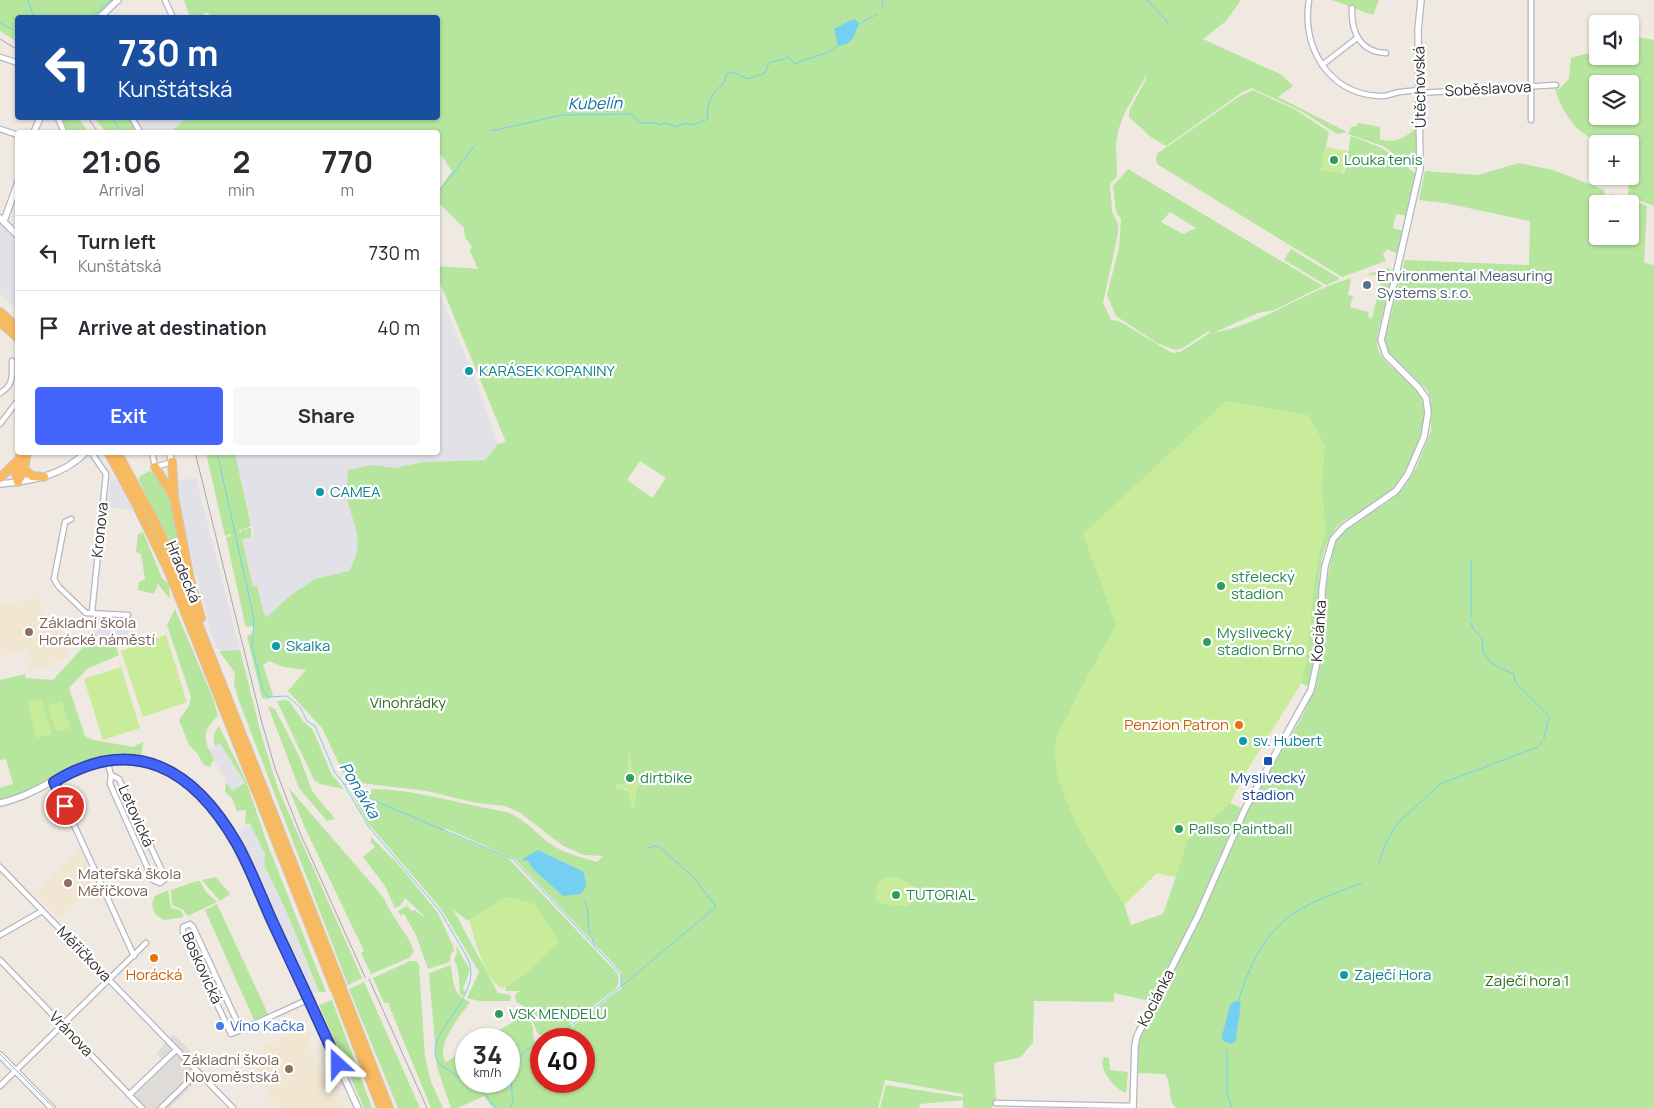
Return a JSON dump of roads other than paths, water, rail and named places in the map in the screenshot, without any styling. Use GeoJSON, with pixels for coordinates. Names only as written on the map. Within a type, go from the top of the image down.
{"type":"FeatureCollection","features":[{"type":"Feature","properties":{"kind":"highway"},"geometry":{"type":"LineString","coordinates":[[0,312],[14,330]]}},
{"type":"Feature","properties":{"kind":"highway"},"geometry":{"type":"LineString","coordinates":[[0,322],[14,330]]}},
{"type":"Feature","properties":{"kind":"highway"},"geometry":{"type":"LineString","coordinates":[[18,482],[24,469],[26,455]]}},
{"type":"Feature","properties":{"kind":"highway","name":"Hradecká"},"geometry":{"type":"LineString","coordinates":[[110,455],[148,526],[227,706]]}},
{"type":"Feature","properties":{"kind":"highway","name":"Hradecká"},"geometry":{"type":"LineString","coordinates":[[120,455],[155,522],[211,656],[227,706]]}},
{"type":"Feature","properties":{"kind":"highway"},"geometry":{"type":"LineString","coordinates":[[18,482],[16,474],[20,456]]}},
{"type":"Feature","properties":{"kind":"highway"},"geometry":{"type":"LineString","coordinates":[[0,478],[20,456]]}},
{"type":"Feature","properties":{"kind":"highway"},"geometry":{"type":"LineString","coordinates":[[172,462],[174,497],[190,579],[211,656]]}},
{"type":"Feature","properties":{"kind":"highway"},"geometry":{"type":"LineString","coordinates":[[155,467],[174,497]]}},
{"type":"Feature","properties":{"kind":"highway"},"geometry":{"type":"LineString","coordinates":[[24,469],[32,476],[44,477]]}},
{"type":"Feature","properties":{"kind":"highway"},"geometry":{"type":"LineString","coordinates":[[227,706],[339,991],[381,1108]]}},
{"type":"Feature","properties":{"kind":"highway"},"geometry":{"type":"LineString","coordinates":[[339,991],[389,1108]]}},
{"type":"Feature","properties":{"kind":"street"},"geometry":{"type":"LineString","coordinates":[[102,15],[118,0]]}},
{"type":"Feature","properties":{"kind":"street"},"geometry":{"type":"LineString","coordinates":[[165,0],[172,15]]}},
{"type":"Feature","properties":{"kind":"street","name":"Soběslavova"},"geometry":{"type":"LineString","coordinates":[[1309,0],[1307,29],[1311,46],[1322,65],[1334,80],[1366,95],[1390,96],[1398,92],[1556,86]]}},
{"type":"Feature","properties":{"kind":"street","name":"Útěchovská"},"geometry":{"type":"LineString","coordinates":[[1400,263],[1420,169],[1418,30],[1421,0]]}},
{"type":"Feature","properties":{"kind":"street"},"geometry":{"type":"LineString","coordinates":[[1531,0],[1531,120]]}},
{"type":"Feature","properties":{"kind":"street"},"geometry":{"type":"LineString","coordinates":[[1352,8],[1352,25],[1357,38],[1368,49],[1386,54]]}},
{"type":"Feature","properties":{"kind":"street"},"geometry":{"type":"LineString","coordinates":[[1322,65],[1357,38]]}},
{"type":"Feature","properties":{"kind":"street"},"geometry":{"type":"LineString","coordinates":[[0,57],[15,62]]}},
{"type":"Feature","properties":{"kind":"street"},"geometry":{"type":"LineString","coordinates":[[0,138],[1,130],[15,134]]}},
{"type":"Feature","properties":{"kind":"street"},"geometry":{"type":"LineString","coordinates":[[15,189],[2,220],[15,233]]}},
{"type":"Feature","properties":{"kind":"street","name":"Kociánka"},"geometry":{"type":"LineString","coordinates":[[1133,1107],[1134,1054],[1137,1036],[1198,916],[1245,809],[1311,690],[1321,643],[1322,591],[1325,566],[1333,539],[1340,530],[1387,498],[1403,482],[1427,429],[1428,404],[1424,393],[1392,361],[1382,347],[1383,331],[1400,263]]}},
{"type":"Feature","properties":{"kind":"street"},"geometry":{"type":"LineString","coordinates":[[0,394],[7,389],[12,381],[12,361]]}},
{"type":"Feature","properties":{"kind":"street"},"geometry":{"type":"LineString","coordinates":[[0,424],[15,404]]}},
{"type":"Feature","properties":{"kind":"street"},"geometry":{"type":"LineString","coordinates":[[0,484],[44,477],[66,467],[82,455]]}},
{"type":"Feature","properties":{"kind":"street","name":"Kronova"},"geometry":{"type":"LineString","coordinates":[[92,612],[106,474],[94,455]]}},
{"type":"Feature","properties":{"kind":"street"},"geometry":{"type":"LineString","coordinates":[[153,455],[155,467],[172,462],[170,455]]}},
{"type":"Feature","properties":{"kind":"street"},"geometry":{"type":"LineString","coordinates":[[71,518],[65,522],[54,578],[56,584],[86,613],[128,615]]}},
{"type":"Feature","properties":{"kind":"street"},"geometry":{"type":"LineString","coordinates":[[0,803],[26,796],[86,765],[107,760],[134,759],[161,766],[187,784],[208,802],[224,822],[244,856],[358,1108]]}},
{"type":"Feature","properties":{"kind":"street","name":"Letovická"},"geometry":{"type":"LineString","coordinates":[[107,760],[111,775],[110,784],[152,880],[160,884],[164,880],[164,875],[119,779],[111,775]]}},
{"type":"Feature","properties":{"kind":"street"},"geometry":{"type":"LineString","coordinates":[[54,782],[134,956]]}},
{"type":"Feature","properties":{"kind":"street","name":"Měřičkova"},"geometry":{"type":"LineString","coordinates":[[0,867],[233,1108]]}},
{"type":"Feature","properties":{"kind":"street"},"geometry":{"type":"LineString","coordinates":[[0,935],[42,911]]}},
{"type":"Feature","properties":{"kind":"street","name":"Boskovická"},"geometry":{"type":"LineString","coordinates":[[241,1030],[194,928],[190,924],[185,924],[183,932],[231,1034],[241,1030],[309,999]]}},
{"type":"Feature","properties":{"kind":"street"},"geometry":{"type":"LineString","coordinates":[[0,1086],[146,943]]}},
{"type":"Feature","properties":{"kind":"street","name":"Vránova"},"geometry":{"type":"LineString","coordinates":[[0,960],[142,1108]]}},
{"type":"Feature","properties":{"kind":"street"},"geometry":{"type":"LineString","coordinates":[[129,1095],[176,1050]]}},
{"type":"Feature","properties":{"kind":"street"},"geometry":{"type":"LineString","coordinates":[[0,1055],[52,1108]]}},
{"type":"Feature","properties":{"kind":"street"},"geometry":{"type":"LineString","coordinates":[[161,1108],[198,1072]]}},
{"type":"Feature","properties":{"kind":"street"},"geometry":{"type":"LineString","coordinates":[[996,1103],[1133,1107]]}},
{"type":"Feature","properties":{"kind":"water"},"geometry":{"type":"Polygon","coordinates":[[[851,20],[856,20],[859,24],[854,36],[847,44],[838,46],[834,29],[851,20]]]}},
{"type":"Feature","properties":{"kind":"water"},"geometry":{"type":"Polygon","coordinates":[[[538,850],[584,872],[586,886],[581,894],[563,896],[533,869],[528,861],[521,860],[538,850]]]}},
{"type":"Feature","properties":{"kind":"water"},"geometry":{"type":"Polygon","coordinates":[[[1235,1001],[1240,1002],[1240,1009],[1236,1041],[1231,1044],[1223,1041],[1222,1036],[1230,1005],[1235,1001]]]}},
{"type":"Feature","properties":{"kind":"waterway","name":"Ponávka"},"geometry":{"type":"LineString","coordinates":[[28,0],[33,15]]}},
{"type":"Feature","properties":{"kind":"waterway"},"geometry":{"type":"LineString","coordinates":[[94,15],[111,0]]}},
{"type":"Feature","properties":{"kind":"waterway","name":"Kubelín"},"geometry":{"type":"LineString","coordinates":[[882,7],[883,0]]}},
{"type":"Feature","properties":{"kind":"waterway"},"geometry":{"type":"LineString","coordinates":[[1147,0],[1170,25]]}},
{"type":"Feature","properties":{"kind":"waterway","name":"Kubelín"},"geometry":{"type":"LineString","coordinates":[[859,24],[877,14]]}},
{"type":"Feature","properties":{"kind":"waterway"},"geometry":{"type":"LineString","coordinates":[[0,23],[15,30]]}},
{"type":"Feature","properties":{"kind":"waterway","name":"Kubelín"},"geometry":{"type":"LineString","coordinates":[[491,131],[563,115],[632,114],[640,123],[657,123],[659,125],[667,123],[675,127],[685,123],[693,125],[708,119],[709,103],[717,89],[725,82],[726,75],[732,72],[748,79],[765,73],[769,63],[788,57],[795,64],[829,52],[837,46]]}},
{"type":"Feature","properties":{"kind":"waterway","name":"Ponávka"},"geometry":{"type":"LineString","coordinates":[[113,120],[121,130]]}},
{"type":"Feature","properties":{"kind":"waterway","name":"Kubelín"},"geometry":{"type":"LineString","coordinates":[[440,190],[475,145]]}},
{"type":"Feature","properties":{"kind":"waterway","name":"Ponávka"},"geometry":{"type":"LineString","coordinates":[[218,455],[252,610],[254,622],[252,647],[263,690],[268,697],[287,696],[300,707],[307,721],[315,726],[335,773],[342,781],[369,827],[440,911],[467,957],[471,972],[469,986],[437,1041],[435,1053],[439,1064],[485,1094],[496,1108]]}},
{"type":"Feature","properties":{"kind":"waterway"},"geometry":{"type":"LineString","coordinates":[[1471,559],[1471,619]]}},
{"type":"Feature","properties":{"kind":"waterway"},"geometry":{"type":"LineString","coordinates":[[1471,623],[1473,629],[1482,638],[1483,652],[1492,664],[1514,674],[1515,682],[1549,716]]}},
{"type":"Feature","properties":{"kind":"waterway"},"geometry":{"type":"LineString","coordinates":[[1544,738],[1549,718]]}},
{"type":"Feature","properties":{"kind":"waterway"},"geometry":{"type":"LineString","coordinates":[[1379,862],[1385,845],[1396,825],[1440,784],[1538,747],[1542,741]]}},
{"type":"Feature","properties":{"kind":"waterway"},"geometry":{"type":"LineString","coordinates":[[345,784],[354,785],[365,797],[513,859],[618,971],[621,975],[621,986]]}},
{"type":"Feature","properties":{"kind":"waterway"},"geometry":{"type":"LineString","coordinates":[[567,1028],[611,995],[716,907],[695,879],[660,847],[654,846],[647,849]]}},
{"type":"Feature","properties":{"kind":"waterway"},"geometry":{"type":"LineString","coordinates":[[1238,1002],[1260,949],[1278,926],[1308,905],[1362,883]]}},
{"type":"Feature","properties":{"kind":"waterway"},"geometry":{"type":"LineString","coordinates":[[584,900],[590,934]]}},
{"type":"Feature","properties":{"kind":"waterway"},"geometry":{"type":"LineString","coordinates":[[592,938],[595,947]]}},
{"type":"Feature","properties":{"kind":"waterway"},"geometry":{"type":"LineString","coordinates":[[511,1108],[513,1102],[510,1072],[525,1051],[530,1048]]}},
{"type":"Feature","properties":{"kind":"waterway"},"geometry":{"type":"LineString","coordinates":[[1227,1050],[1227,1094],[1232,1108]]}},
{"type":"Feature","properties":{"kind":"tram line"},"geometry":{"type":"LineString","coordinates":[[0,1054],[54,1108]]}},
{"type":"Feature","properties":{"kind":"railway"},"geometry":{"type":"LineString","coordinates":[[0,39],[15,48]]}},
{"type":"Feature","properties":{"kind":"railway"},"geometry":{"type":"LineString","coordinates":[[89,120],[97,130]]}},
{"type":"Feature","properties":{"kind":"railway"},"geometry":{"type":"LineString","coordinates":[[196,455],[262,723],[275,768],[300,833],[365,977]]}},
{"type":"Feature","properties":{"kind":"railway"},"geometry":{"type":"LineString","coordinates":[[369,979],[427,1108]]}},
{"type":"Feature","properties":{"kind":"place","name":"Louka tenis"},"geometry":{"type":"Point","coordinates":[1334,160]}},
{"type":"Feature","properties":{"kind":"place","name":"Environmental Measuring Systems s.r.o."},"geometry":{"type":"Point","coordinates":[1367,285]}},
{"type":"Feature","properties":{"kind":"place","name":"KARÁSEK KOPANINY"},"geometry":{"type":"Point","coordinates":[469,371]}},
{"type":"Feature","properties":{"kind":"place","name":"CAMEA"},"geometry":{"type":"Point","coordinates":[320,492]}},
{"type":"Feature","properties":{"kind":"place","name":"střelecký stadion"},"geometry":{"type":"Point","coordinates":[1221,586]}},
{"type":"Feature","properties":{"kind":"place","name":"Základní škola Horácké náměstí"},"geometry":{"type":"Point","coordinates":[29,632]}},
{"type":"Feature","properties":{"kind":"place","name":"Myslivecký stadion Brno"},"geometry":{"type":"Point","coordinates":[1207,642]}},
{"type":"Feature","properties":{"kind":"place","name":"Skalka"},"geometry":{"type":"Point","coordinates":[276,646]}},
{"type":"Feature","properties":{"kind":"place","name":"Penzion Patron"},"geometry":{"type":"Point","coordinates":[1239,725]}},
{"type":"Feature","properties":{"kind":"place","name":"sv. Hubert"},"geometry":{"type":"Point","coordinates":[1243,741]}},
{"type":"Feature","properties":{"kind":"place","name":"Myslivecký stadion"},"geometry":{"type":"Point","coordinates":[1268,761]}},
{"type":"Feature","properties":{"kind":"place","name":"dirtbike"},"geometry":{"type":"Point","coordinates":[630,778]}},
{"type":"Feature","properties":{"kind":"place","name":"Pallso Paintball"},"geometry":{"type":"Point","coordinates":[1179,829]}},
{"type":"Feature","properties":{"kind":"place","name":"Mateřská škola Měříčkova"},"geometry":{"type":"Point","coordinates":[68,883]}},
{"type":"Feature","properties":{"kind":"place","name":"TUTORIAL"},"geometry":{"type":"Point","coordinates":[896,895]}},
{"type":"Feature","properties":{"kind":"place","name":"Horácká"},"geometry":{"type":"Point","coordinates":[154,958]}},
{"type":"Feature","properties":{"kind":"place","name":"Zaječí Hora"},"geometry":{"type":"Point","coordinates":[1344,975]}},
{"type":"Feature","properties":{"kind":"place","name":"VSK MENDELU"},"geometry":{"type":"Point","coordinates":[499,1014]}},
{"type":"Feature","properties":{"kind":"place","name":"Víno Kačka"},"geometry":{"type":"Point","coordinates":[220,1026]}},
{"type":"Feature","properties":{"kind":"place","name":"Základní škola Novoměstská"},"geometry":{"type":"Point","coordinates":[289,1069]}},
{"type":"Feature","properties":{"kind":"park label","name":"Vinohrádky"},"geometry":{"type":"Point","coordinates":[408,703]}},
{"type":"Feature","properties":{"kind":"park label","name":"Zaječí hora 1"},"geometry":{"type":"Point","coordinates":[1527,981]}}]}
